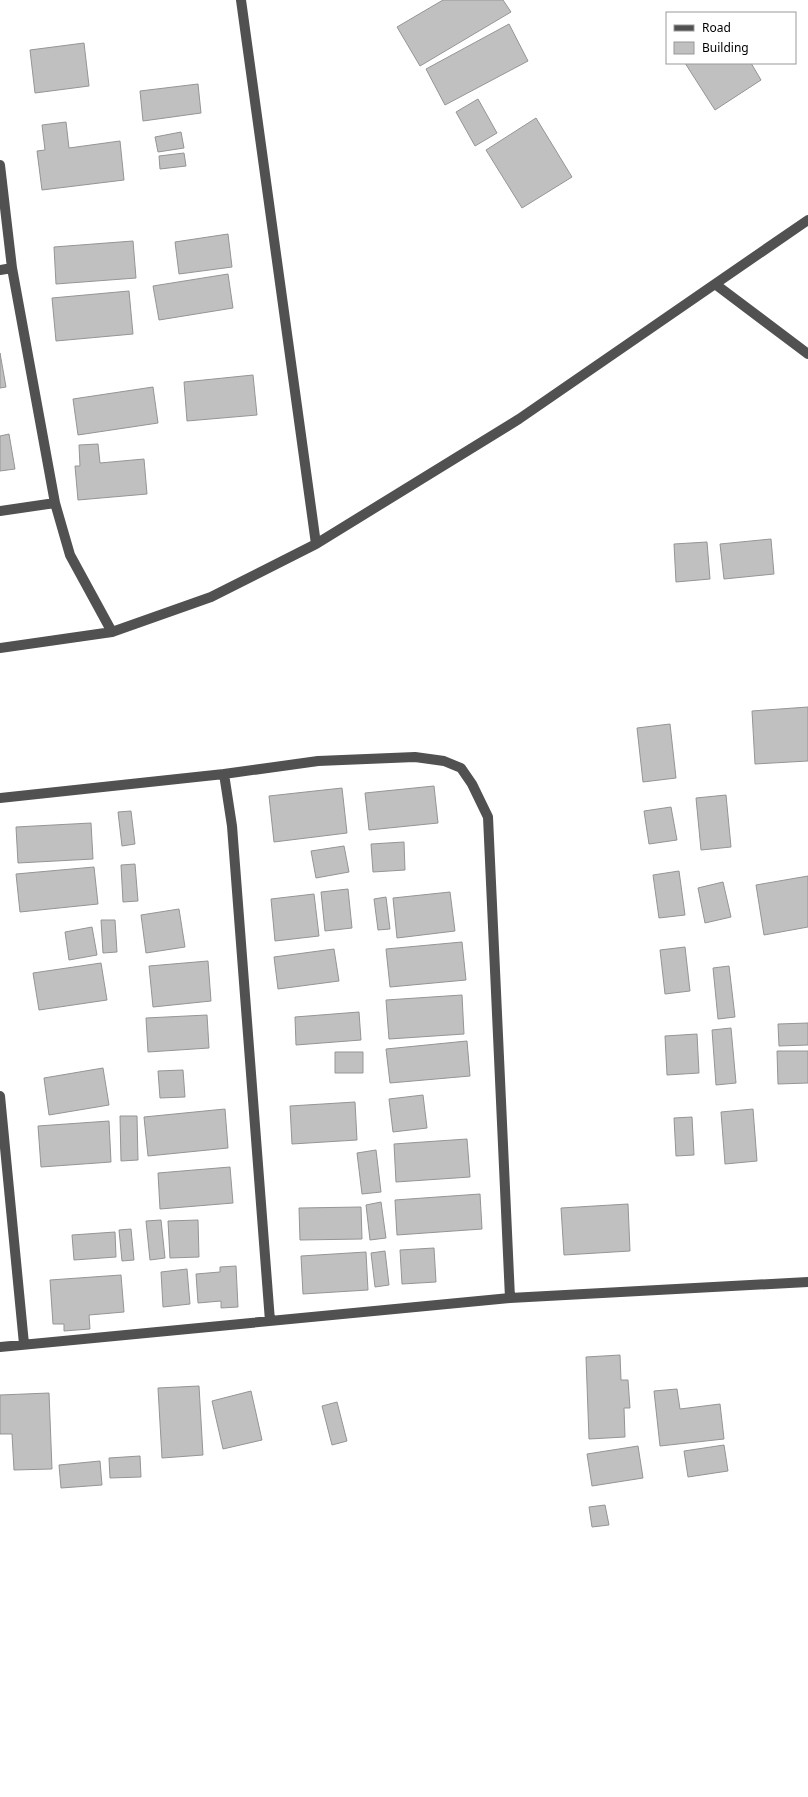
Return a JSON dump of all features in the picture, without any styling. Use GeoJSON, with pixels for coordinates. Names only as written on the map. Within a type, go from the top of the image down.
{"type":"FeatureCollection","features":[{"type":"Feature","properties":{"kind":"street"},"geometry":{"type":"LineString","coordinates":[[242,0],[316,544]]}},
{"type":"Feature","properties":{"kind":"street"},"geometry":{"type":"LineString","coordinates":[[0,165],[12,268],[55,503],[70,555],[112,632]]}},
{"type":"Feature","properties":{"kind":"street"},"geometry":{"type":"LineString","coordinates":[[0,648],[112,632],[211,597],[316,544],[519,419],[808,220]]}},
{"type":"Feature","properties":{"kind":"street"},"geometry":{"type":"LineString","coordinates":[[0,270],[12,268]]}},
{"type":"Feature","properties":{"kind":"street"},"geometry":{"type":"LineString","coordinates":[[715,284],[808,354]]}},
{"type":"Feature","properties":{"kind":"street"},"geometry":{"type":"LineString","coordinates":[[0,511],[55,503]]}},
{"type":"Feature","properties":{"kind":"street"},"geometry":{"type":"LineString","coordinates":[[0,798],[224,774],[318,761],[415,757],[444,760],[461,768],[472,784],[488,817],[510,1298]]}},
{"type":"Feature","properties":{"kind":"street"},"geometry":{"type":"LineString","coordinates":[[224,774],[232,826],[270,1320]]}},
{"type":"Feature","properties":{"kind":"street"},"geometry":{"type":"LineString","coordinates":[[0,1096],[24,1344]]}},
{"type":"Feature","properties":{"kind":"street"},"geometry":{"type":"LineString","coordinates":[[0,1347],[510,1298],[808,1282]]}},
{"type":"Feature","properties":{"kind":"building"},"geometry":{"type":"Polygon","coordinates":[[[443,0],[503,0],[511,12],[420,66],[397,27],[443,0]]]}},
{"type":"Feature","properties":{"kind":"building"},"geometry":{"type":"Polygon","coordinates":[[[509,24],[528,61],[445,105],[426,69],[509,24]]]}},
{"type":"Feature","properties":{"kind":"building"},"geometry":{"type":"Polygon","coordinates":[[[84,43],[89,86],[35,93],[30,50],[84,43]]]}},
{"type":"Feature","properties":{"kind":"building"},"geometry":{"type":"Polygon","coordinates":[[[686,64],[752,64],[761,80],[715,110],[686,64]]]}},
{"type":"Feature","properties":{"kind":"building"},"geometry":{"type":"Polygon","coordinates":[[[198,84],[201,113],[143,121],[140,91],[198,84]]]}},
{"type":"Feature","properties":{"kind":"building"},"geometry":{"type":"Polygon","coordinates":[[[478,99],[497,133],[475,146],[456,112],[478,99]]]}},
{"type":"Feature","properties":{"kind":"building"},"geometry":{"type":"Polygon","coordinates":[[[536,118],[572,177],[522,208],[486,150],[536,118]]]}},
{"type":"Feature","properties":{"kind":"building"},"geometry":{"type":"Polygon","coordinates":[[[66,122],[69,148],[120,141],[124,180],[42,190],[37,151],[45,150],[42,125],[66,122]]]}},
{"type":"Feature","properties":{"kind":"building"},"geometry":{"type":"Polygon","coordinates":[[[181,132],[184,148],[158,152],[155,137],[181,132]]]}},
{"type":"Feature","properties":{"kind":"building"},"geometry":{"type":"Polygon","coordinates":[[[184,153],[186,166],[160,169],[159,156],[184,153]]]}},
{"type":"Feature","properties":{"kind":"building"},"geometry":{"type":"Polygon","coordinates":[[[228,234],[232,267],[179,274],[175,242],[228,234]]]}},
{"type":"Feature","properties":{"kind":"building"},"geometry":{"type":"Polygon","coordinates":[[[133,241],[136,278],[56,284],[54,247],[133,241]]]}},
{"type":"Feature","properties":{"kind":"building"},"geometry":{"type":"Polygon","coordinates":[[[228,274],[233,308],[159,320],[153,286],[228,274]]]}},
{"type":"Feature","properties":{"kind":"building"},"geometry":{"type":"Polygon","coordinates":[[[129,291],[133,334],[56,341],[52,298],[129,291]]]}},
{"type":"Feature","properties":{"kind":"building"},"geometry":{"type":"Polygon","coordinates":[[[0,353],[6,387],[0,388],[0,353]]]}},
{"type":"Feature","properties":{"kind":"building"},"geometry":{"type":"Polygon","coordinates":[[[253,375],[257,415],[187,421],[184,382],[253,375]]]}},
{"type":"Feature","properties":{"kind":"building"},"geometry":{"type":"Polygon","coordinates":[[[153,387],[158,423],[78,435],[73,399],[153,387]]]}},
{"type":"Feature","properties":{"kind":"building"},"geometry":{"type":"Polygon","coordinates":[[[9,434],[15,469],[0,471],[0,436],[9,434]]]}},
{"type":"Feature","properties":{"kind":"building"},"geometry":{"type":"Polygon","coordinates":[[[98,444],[100,463],[144,459],[147,494],[78,500],[75,466],[80,466],[79,445],[98,444]]]}},
{"type":"Feature","properties":{"kind":"building"},"geometry":{"type":"Polygon","coordinates":[[[771,539],[774,574],[724,579],[720,544],[771,539]]]}},
{"type":"Feature","properties":{"kind":"building"},"geometry":{"type":"Polygon","coordinates":[[[707,542],[710,579],[676,582],[674,544],[707,542]]]}},
{"type":"Feature","properties":{"kind":"building"},"geometry":{"type":"Polygon","coordinates":[[[808,707],[808,761],[755,764],[752,711],[808,707]]]}},
{"type":"Feature","properties":{"kind":"building"},"geometry":{"type":"Polygon","coordinates":[[[670,724],[676,778],[643,782],[637,728],[670,724]]]}},
{"type":"Feature","properties":{"kind":"building"},"geometry":{"type":"Polygon","coordinates":[[[434,786],[438,823],[369,830],[365,793],[434,786]]]}},
{"type":"Feature","properties":{"kind":"building"},"geometry":{"type":"Polygon","coordinates":[[[342,788],[347,833],[274,842],[269,796],[342,788]]]}},
{"type":"Feature","properties":{"kind":"building"},"geometry":{"type":"Polygon","coordinates":[[[726,795],[731,847],[701,850],[696,798],[726,795]]]}},
{"type":"Feature","properties":{"kind":"building"},"geometry":{"type":"Polygon","coordinates":[[[671,807],[677,840],[649,844],[644,811],[671,807]]]}},
{"type":"Feature","properties":{"kind":"building"},"geometry":{"type":"Polygon","coordinates":[[[131,811],[135,844],[122,846],[118,812],[131,811]]]}},
{"type":"Feature","properties":{"kind":"building"},"geometry":{"type":"Polygon","coordinates":[[[91,823],[93,859],[18,863],[16,827],[91,823]]]}},
{"type":"Feature","properties":{"kind":"building"},"geometry":{"type":"Polygon","coordinates":[[[404,842],[405,870],[373,872],[371,844],[404,842]]]}},
{"type":"Feature","properties":{"kind":"building"},"geometry":{"type":"Polygon","coordinates":[[[344,846],[349,872],[316,878],[311,851],[344,846]]]}},
{"type":"Feature","properties":{"kind":"building"},"geometry":{"type":"Polygon","coordinates":[[[135,864],[138,901],[123,902],[121,865],[135,864]]]}},
{"type":"Feature","properties":{"kind":"building"},"geometry":{"type":"Polygon","coordinates":[[[94,867],[98,904],[20,912],[16,874],[94,867]]]}},
{"type":"Feature","properties":{"kind":"building"},"geometry":{"type":"Polygon","coordinates":[[[679,871],[685,915],[659,918],[653,875],[679,871]]]}},
{"type":"Feature","properties":{"kind":"building"},"geometry":{"type":"Polygon","coordinates":[[[808,876],[808,927],[764,935],[756,885],[808,876]]]}},
{"type":"Feature","properties":{"kind":"building"},"geometry":{"type":"Polygon","coordinates":[[[723,882],[731,917],[705,923],[698,888],[723,882]]]}},
{"type":"Feature","properties":{"kind":"building"},"geometry":{"type":"Polygon","coordinates":[[[348,889],[352,928],[325,931],[321,892],[348,889]]]}},
{"type":"Feature","properties":{"kind":"building"},"geometry":{"type":"Polygon","coordinates":[[[450,892],[455,931],[397,938],[393,898],[450,892]]]}},
{"type":"Feature","properties":{"kind":"building"},"geometry":{"type":"Polygon","coordinates":[[[314,894],[319,936],[275,941],[271,899],[314,894]]]}},
{"type":"Feature","properties":{"kind":"building"},"geometry":{"type":"Polygon","coordinates":[[[386,897],[390,929],[378,930],[374,899],[386,897]]]}},
{"type":"Feature","properties":{"kind":"building"},"geometry":{"type":"Polygon","coordinates":[[[179,909],[185,947],[146,953],[141,915],[179,909]]]}},
{"type":"Feature","properties":{"kind":"building"},"geometry":{"type":"Polygon","coordinates":[[[101,920],[115,920],[117,952],[103,953],[101,920]]]}},
{"type":"Feature","properties":{"kind":"building"},"geometry":{"type":"Polygon","coordinates":[[[92,927],[97,955],[69,960],[65,932],[92,927]]]}},
{"type":"Feature","properties":{"kind":"building"},"geometry":{"type":"Polygon","coordinates":[[[462,942],[466,980],[390,987],[386,949],[462,942]]]}},
{"type":"Feature","properties":{"kind":"building"},"geometry":{"type":"Polygon","coordinates":[[[685,947],[690,991],[665,994],[660,950],[685,947]]]}},
{"type":"Feature","properties":{"kind":"building"},"geometry":{"type":"Polygon","coordinates":[[[334,949],[339,981],[278,989],[274,957],[334,949]]]}},
{"type":"Feature","properties":{"kind":"building"},"geometry":{"type":"Polygon","coordinates":[[[208,961],[211,1001],[153,1007],[149,966],[208,961]]]}},
{"type":"Feature","properties":{"kind":"building"},"geometry":{"type":"Polygon","coordinates":[[[101,963],[107,1000],[39,1010],[33,973],[101,963]]]}},
{"type":"Feature","properties":{"kind":"building"},"geometry":{"type":"Polygon","coordinates":[[[729,966],[735,1017],[718,1019],[713,968],[729,966]]]}},
{"type":"Feature","properties":{"kind":"building"},"geometry":{"type":"Polygon","coordinates":[[[462,995],[464,1034],[389,1039],[386,1000],[462,995]]]}},
{"type":"Feature","properties":{"kind":"building"},"geometry":{"type":"Polygon","coordinates":[[[359,1012],[361,1040],[296,1045],[295,1017],[359,1012]]]}},
{"type":"Feature","properties":{"kind":"building"},"geometry":{"type":"Polygon","coordinates":[[[207,1015],[209,1048],[148,1052],[146,1018],[207,1015]]]}},
{"type":"Feature","properties":{"kind":"building"},"geometry":{"type":"Polygon","coordinates":[[[808,1023],[808,1045],[779,1046],[778,1024],[808,1023]]]}},
{"type":"Feature","properties":{"kind":"building"},"geometry":{"type":"Polygon","coordinates":[[[731,1028],[736,1083],[716,1085],[712,1030],[731,1028]]]}},
{"type":"Feature","properties":{"kind":"building"},"geometry":{"type":"Polygon","coordinates":[[[697,1034],[699,1073],[667,1075],[665,1036],[697,1034]]]}},
{"type":"Feature","properties":{"kind":"building"},"geometry":{"type":"Polygon","coordinates":[[[467,1041],[470,1076],[390,1083],[386,1049],[467,1041]]]}},
{"type":"Feature","properties":{"kind":"building"},"geometry":{"type":"Polygon","coordinates":[[[777,1051],[808,1051],[808,1083],[778,1084],[777,1051]]]}},
{"type":"Feature","properties":{"kind":"building"},"geometry":{"type":"Polygon","coordinates":[[[335,1052],[363,1052],[363,1073],[335,1073],[335,1052]]]}},
{"type":"Feature","properties":{"kind":"building"},"geometry":{"type":"Polygon","coordinates":[[[103,1068],[109,1105],[49,1115],[44,1078],[103,1068]]]}},
{"type":"Feature","properties":{"kind":"building"},"geometry":{"type":"Polygon","coordinates":[[[183,1070],[185,1097],[160,1098],[158,1071],[183,1070]]]}},
{"type":"Feature","properties":{"kind":"building"},"geometry":{"type":"Polygon","coordinates":[[[423,1095],[427,1128],[393,1132],[389,1099],[423,1095]]]}},
{"type":"Feature","properties":{"kind":"building"},"geometry":{"type":"Polygon","coordinates":[[[355,1102],[357,1140],[292,1144],[290,1106],[355,1102]]]}},
{"type":"Feature","properties":{"kind":"building"},"geometry":{"type":"Polygon","coordinates":[[[225,1109],[228,1148],[148,1156],[144,1117],[225,1109]]]}},
{"type":"Feature","properties":{"kind":"building"},"geometry":{"type":"Polygon","coordinates":[[[753,1109],[757,1161],[725,1164],[721,1112],[753,1109]]]}},
{"type":"Feature","properties":{"kind":"building"},"geometry":{"type":"Polygon","coordinates":[[[120,1116],[137,1116],[138,1160],[121,1161],[120,1116]]]}},
{"type":"Feature","properties":{"kind":"building"},"geometry":{"type":"Polygon","coordinates":[[[692,1117],[694,1155],[676,1156],[674,1118],[692,1117]]]}},
{"type":"Feature","properties":{"kind":"building"},"geometry":{"type":"Polygon","coordinates":[[[109,1121],[111,1162],[41,1167],[38,1126],[109,1121]]]}},
{"type":"Feature","properties":{"kind":"building"},"geometry":{"type":"Polygon","coordinates":[[[467,1139],[470,1177],[396,1182],[394,1144],[467,1139]]]}},
{"type":"Feature","properties":{"kind":"building"},"geometry":{"type":"Polygon","coordinates":[[[376,1150],[381,1192],[362,1194],[357,1153],[376,1150]]]}},
{"type":"Feature","properties":{"kind":"building"},"geometry":{"type":"Polygon","coordinates":[[[230,1167],[233,1203],[160,1209],[158,1173],[230,1167]]]}},
{"type":"Feature","properties":{"kind":"building"},"geometry":{"type":"Polygon","coordinates":[[[480,1194],[482,1229],[397,1235],[395,1200],[480,1194]]]}},
{"type":"Feature","properties":{"kind":"building"},"geometry":{"type":"Polygon","coordinates":[[[381,1202],[386,1238],[370,1240],[366,1205],[381,1202]]]}},
{"type":"Feature","properties":{"kind":"building"},"geometry":{"type":"Polygon","coordinates":[[[628,1204],[630,1251],[564,1255],[561,1208],[628,1204]]]}},
{"type":"Feature","properties":{"kind":"building"},"geometry":{"type":"Polygon","coordinates":[[[361,1207],[362,1239],[300,1240],[299,1208],[361,1207]]]}},
{"type":"Feature","properties":{"kind":"building"},"geometry":{"type":"Polygon","coordinates":[[[161,1220],[165,1258],[150,1260],[146,1221],[161,1220]]]}},
{"type":"Feature","properties":{"kind":"building"},"geometry":{"type":"Polygon","coordinates":[[[198,1220],[199,1257],[170,1258],[168,1221],[198,1220]]]}},
{"type":"Feature","properties":{"kind":"building"},"geometry":{"type":"Polygon","coordinates":[[[131,1229],[134,1260],[122,1261],[119,1230],[131,1229]]]}},
{"type":"Feature","properties":{"kind":"building"},"geometry":{"type":"Polygon","coordinates":[[[115,1232],[116,1257],[74,1260],[72,1235],[115,1232]]]}},
{"type":"Feature","properties":{"kind":"building"},"geometry":{"type":"Polygon","coordinates":[[[434,1248],[436,1282],[402,1284],[400,1250],[434,1248]]]}},
{"type":"Feature","properties":{"kind":"building"},"geometry":{"type":"Polygon","coordinates":[[[385,1251],[389,1285],[375,1287],[371,1253],[385,1251]]]}},
{"type":"Feature","properties":{"kind":"building"},"geometry":{"type":"Polygon","coordinates":[[[366,1252],[368,1290],[303,1294],[301,1256],[366,1252]]]}},
{"type":"Feature","properties":{"kind":"building"},"geometry":{"type":"Polygon","coordinates":[[[236,1266],[238,1307],[221,1308],[221,1301],[198,1303],[196,1274],[220,1272],[220,1267],[236,1266]]]}},
{"type":"Feature","properties":{"kind":"building"},"geometry":{"type":"Polygon","coordinates":[[[187,1269],[190,1304],[163,1307],[161,1272],[187,1269]]]}},
{"type":"Feature","properties":{"kind":"building"},"geometry":{"type":"Polygon","coordinates":[[[121,1275],[124,1312],[89,1315],[90,1329],[64,1331],[64,1324],[53,1324],[50,1280],[121,1275]]]}},
{"type":"Feature","properties":{"kind":"building"},"geometry":{"type":"Polygon","coordinates":[[[620,1355],[621,1380],[628,1380],[630,1408],[624,1408],[625,1437],[589,1439],[586,1357],[620,1355]]]}},
{"type":"Feature","properties":{"kind":"building"},"geometry":{"type":"Polygon","coordinates":[[[199,1386],[203,1455],[162,1458],[158,1388],[199,1386]]]}},
{"type":"Feature","properties":{"kind":"building"},"geometry":{"type":"Polygon","coordinates":[[[677,1389],[680,1409],[720,1404],[724,1439],[660,1446],[654,1391],[677,1389]]]}},
{"type":"Feature","properties":{"kind":"building"},"geometry":{"type":"Polygon","coordinates":[[[251,1391],[262,1440],[223,1449],[212,1401],[251,1391]]]}},
{"type":"Feature","properties":{"kind":"building"},"geometry":{"type":"Polygon","coordinates":[[[49,1393],[52,1469],[14,1470],[12,1434],[0,1434],[0,1395],[49,1393]]]}},
{"type":"Feature","properties":{"kind":"building"},"geometry":{"type":"Polygon","coordinates":[[[337,1402],[347,1441],[332,1445],[322,1406],[337,1402]]]}},
{"type":"Feature","properties":{"kind":"building"},"geometry":{"type":"Polygon","coordinates":[[[724,1445],[728,1471],[688,1477],[684,1451],[724,1445]]]}},
{"type":"Feature","properties":{"kind":"building"},"geometry":{"type":"Polygon","coordinates":[[[638,1446],[643,1478],[592,1486],[587,1454],[638,1446]]]}},
{"type":"Feature","properties":{"kind":"building"},"geometry":{"type":"Polygon","coordinates":[[[140,1456],[141,1477],[110,1478],[109,1458],[140,1456]]]}},
{"type":"Feature","properties":{"kind":"building"},"geometry":{"type":"Polygon","coordinates":[[[100,1461],[102,1485],[61,1488],[59,1465],[100,1461]]]}},
{"type":"Feature","properties":{"kind":"building"},"geometry":{"type":"Polygon","coordinates":[[[605,1505],[609,1525],[592,1527],[589,1507],[605,1505]]]}}]}
